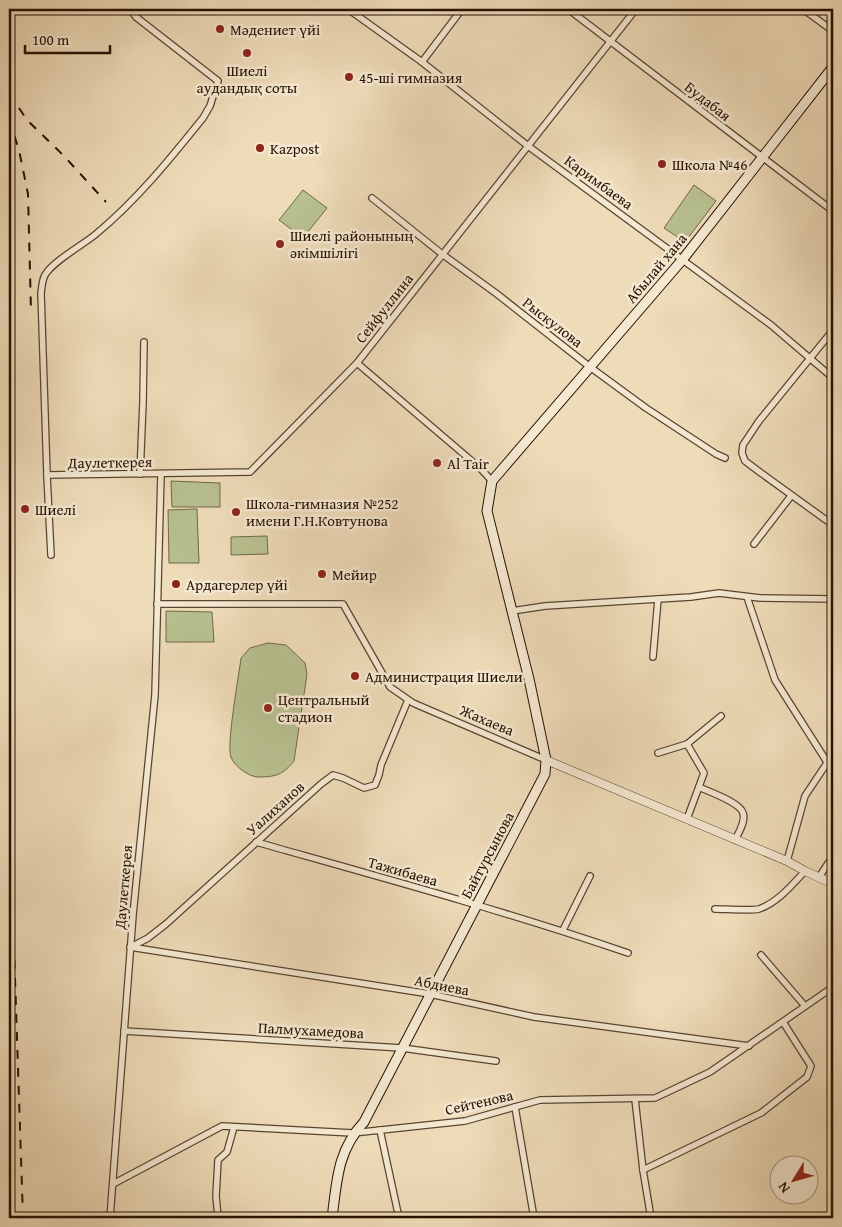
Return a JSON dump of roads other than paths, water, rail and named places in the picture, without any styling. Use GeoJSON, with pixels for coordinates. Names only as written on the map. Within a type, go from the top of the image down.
{"type":"FeatureCollection","features":[{"type":"Feature","properties":{"kind":"main road","name":"Абылай хана"},"geometry":{"type":"LineString","coordinates":[[492,481],[683,259],[833,67]]}},
{"type":"Feature","properties":{"kind":"main road","name":"Байтурсынова"},"geometry":{"type":"LineString","coordinates":[[332,1218],[339,1164],[354,1133],[364,1122],[545,774],[546,760],[529,679],[488,511],[492,481]]}},
{"type":"Feature","properties":{"kind":"street","name":"Даулеткерея"},"geometry":{"type":"LineString","coordinates":[[110,1218],[130,947],[155,695],[161,474],[47,475],[42,284],[46,274],[55,265],[96,234],[152,182],[203,118],[210,106],[218,81],[136,17],[130,9]]}},
{"type":"Feature","properties":{"kind":"street","name":"Каримбаева"},"geometry":{"type":"LineString","coordinates":[[348,9],[422,62],[528,146],[771,325],[833,378]]}},
{"type":"Feature","properties":{"kind":"street"},"geometry":{"type":"LineString","coordinates":[[422,62],[462,9]]}},
{"type":"Feature","properties":{"kind":"street","name":"Будабая"},"geometry":{"type":"LineString","coordinates":[[568,9],[833,211]]}},
{"type":"Feature","properties":{"kind":"street","name":"Сейфуллина"},"geometry":{"type":"LineString","coordinates":[[161,474],[250,472],[356,363],[636,9]]}},
{"type":"Feature","properties":{"kind":"street"},"geometry":{"type":"LineString","coordinates":[[803,9],[833,31]]}},
{"type":"Feature","properties":{"kind":"street","name":"Рыскулова"},"geometry":{"type":"LineString","coordinates":[[372,198],[590,367],[654,413],[725,458]]}},
{"type":"Feature","properties":{"kind":"street"},"geometry":{"type":"LineString","coordinates":[[833,330],[760,421],[743,445],[742,453],[745,461],[833,526]]}},
{"type":"Feature","properties":{"kind":"street"},"geometry":{"type":"LineString","coordinates":[[140,474],[144,342]]}},
{"type":"Feature","properties":{"kind":"street"},"geometry":{"type":"LineString","coordinates":[[356,363],[480,468],[492,481]]}},
{"type":"Feature","properties":{"kind":"street"},"geometry":{"type":"LineString","coordinates":[[47,475],[51,555]]}},
{"type":"Feature","properties":{"kind":"street"},"geometry":{"type":"LineString","coordinates":[[754,544],[791,496]]}},
{"type":"Feature","properties":{"kind":"street"},"geometry":{"type":"LineString","coordinates":[[512,611],[546,606],[691,597],[719,593],[748,597],[833,599]]}},
{"type":"Feature","properties":{"kind":"street"},"geometry":{"type":"LineString","coordinates":[[748,597],[775,680],[828,762]]}},
{"type":"Feature","properties":{"kind":"street"},"geometry":{"type":"LineString","coordinates":[[653,657],[658,599]]}},
{"type":"Feature","properties":{"kind":"street","name":"Жахаева"},"geometry":{"type":"LineString","coordinates":[[157,604],[343,604],[390,687],[408,700],[787,861],[833,884]]}},
{"type":"Feature","properties":{"kind":"street","name":"Уалиханов"},"geometry":{"type":"LineString","coordinates":[[130,947],[148,938],[166,924],[333,775],[364,788],[375,785],[381,765],[408,700]]}},
{"type":"Feature","properties":{"kind":"street"},"geometry":{"type":"LineString","coordinates":[[658,753],[687,744],[721,716]]}},
{"type":"Feature","properties":{"kind":"street"},"geometry":{"type":"LineString","coordinates":[[687,744],[704,773],[687,819]]}},
{"type":"Feature","properties":{"kind":"street"},"geometry":{"type":"LineString","coordinates":[[787,861],[805,796],[833,754]]}},
{"type":"Feature","properties":{"kind":"street"},"geometry":{"type":"LineString","coordinates":[[698,787],[738,805],[743,813],[743,822],[736,840]]}},
{"type":"Feature","properties":{"kind":"street","name":"Тажибаева"},"geometry":{"type":"LineString","coordinates":[[256,842],[476,904],[562,930],[628,953]]}},
{"type":"Feature","properties":{"kind":"street"},"geometry":{"type":"LineString","coordinates":[[819,877],[833,856]]}},
{"type":"Feature","properties":{"kind":"street"},"geometry":{"type":"LineString","coordinates":[[715,909],[757,909],[769,904],[787,890],[805,871]]}},
{"type":"Feature","properties":{"kind":"street"},"geometry":{"type":"LineString","coordinates":[[562,930],[590,876]]}},
{"type":"Feature","properties":{"kind":"street","name":"Абдиева"},"geometry":{"type":"LineString","coordinates":[[130,947],[430,994],[534,1018],[749,1046]]}},
{"type":"Feature","properties":{"kind":"street"},"geometry":{"type":"LineString","coordinates":[[761,956],[805,1006]]}},
{"type":"Feature","properties":{"kind":"street","name":"Сейтенова"},"geometry":{"type":"LineString","coordinates":[[113,1184],[222,1126],[354,1133],[465,1121],[540,1100],[655,1098],[710,1072],[833,987]]}},
{"type":"Feature","properties":{"kind":"street"},"geometry":{"type":"LineString","coordinates":[[643,1170],[761,1112],[807,1077],[811,1066],[783,1022]]}},
{"type":"Feature","properties":{"kind":"street","name":"Палмухамедова"},"geometry":{"type":"LineString","coordinates":[[124,1031],[402,1048],[496,1061]]}},
{"type":"Feature","properties":{"kind":"street"},"geometry":{"type":"LineString","coordinates":[[635,1099],[643,1170],[651,1218]]}},
{"type":"Feature","properties":{"kind":"street"},"geometry":{"type":"LineString","coordinates":[[516,1107],[534,1218]]}},
{"type":"Feature","properties":{"kind":"street"},"geometry":{"type":"LineString","coordinates":[[218,1218],[216,1196],[218,1160],[227,1152],[234,1127]]}},
{"type":"Feature","properties":{"kind":"street"},"geometry":{"type":"LineString","coordinates":[[380,1130],[400,1218]]}},
{"type":"Feature","properties":{"kind":"railway"},"geometry":{"type":"LineString","coordinates":[[9,93],[27,120],[64,156],[106,202]]}},
{"type":"Feature","properties":{"kind":"railway"},"geometry":{"type":"LineString","coordinates":[[9,119],[19,150],[28,194],[31,311]]}},
{"type":"Feature","properties":{"kind":"railway"},"geometry":{"type":"LineString","coordinates":[[9,798],[23,1218]]}},
{"type":"Feature","properties":{"kind":"railway"},"geometry":{"type":"LineString","coordinates":[[9,1145],[14,1218]]}},
{"type":"Feature","properties":{"kind":"place","name":"Мәдениет үйі"},"geometry":{"type":"Point","coordinates":[220,29]}},
{"type":"Feature","properties":{"kind":"place","name":"Шиелі аудандық соты"},"geometry":{"type":"Point","coordinates":[247,53]}},
{"type":"Feature","properties":{"kind":"place","name":"45-ші гимназия"},"geometry":{"type":"Point","coordinates":[349,77]}},
{"type":"Feature","properties":{"kind":"place","name":"Kazpost"},"geometry":{"type":"Point","coordinates":[260,148]}},
{"type":"Feature","properties":{"kind":"place","name":"Школа №46"},"geometry":{"type":"Point","coordinates":[662,164]}},
{"type":"Feature","properties":{"kind":"place","name":"Шиелі районының әкімшілігі"},"geometry":{"type":"Point","coordinates":[280,244]}},
{"type":"Feature","properties":{"kind":"place","name":"Al Tair"},"geometry":{"type":"Point","coordinates":[437,463]}},
{"type":"Feature","properties":{"kind":"place","name":"Шиелі"},"geometry":{"type":"Point","coordinates":[25,509]}},
{"type":"Feature","properties":{"kind":"place","name":"Школа-гимназия №252 имени Г.Н.Ковтунова"},"geometry":{"type":"Point","coordinates":[236,512]}},
{"type":"Feature","properties":{"kind":"place","name":"Мейир"},"geometry":{"type":"Point","coordinates":[322,574]}},
{"type":"Feature","properties":{"kind":"place","name":"Ардагерлер үйі"},"geometry":{"type":"Point","coordinates":[176,584]}},
{"type":"Feature","properties":{"kind":"place","name":"Администрация Шиели"},"geometry":{"type":"Point","coordinates":[355,676]}},
{"type":"Feature","properties":{"kind":"place","name":"Центральный стадион"},"geometry":{"type":"Point","coordinates":[268,708]}}]}
